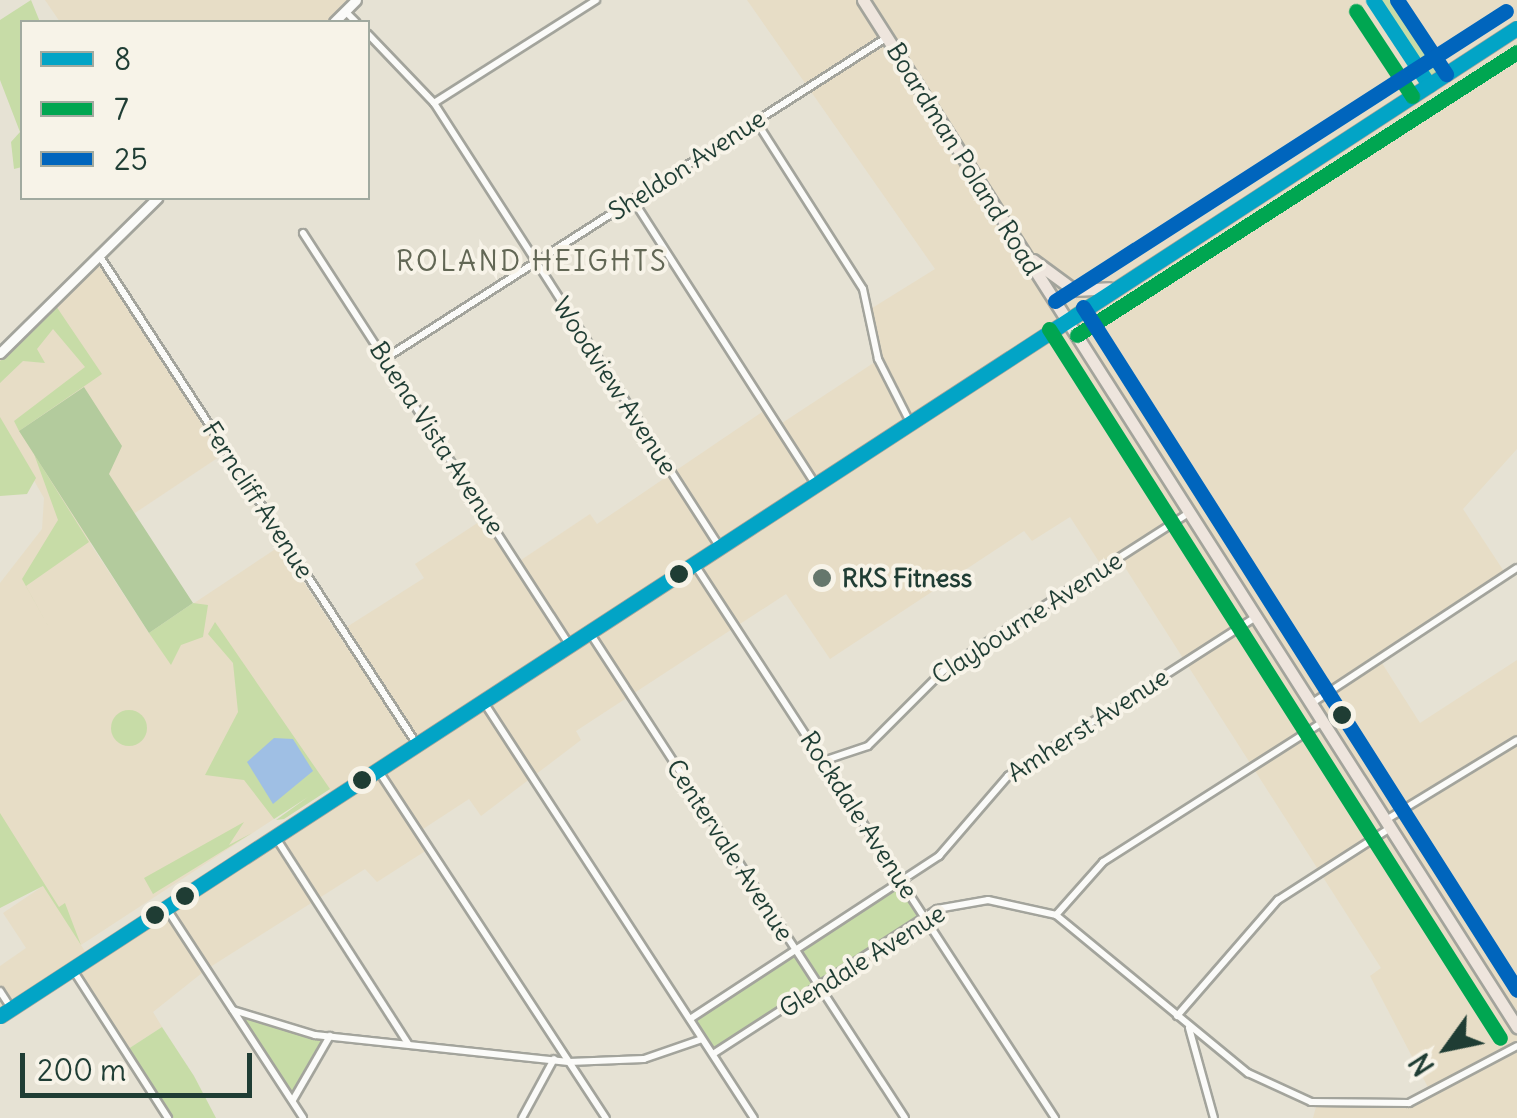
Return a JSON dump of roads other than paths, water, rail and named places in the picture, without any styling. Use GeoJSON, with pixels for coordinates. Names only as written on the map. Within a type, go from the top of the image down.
{"type":"FeatureCollection","features":[{"type":"Feature","properties":{"kind":"main road","name":"Boardman Poland Road"},"geometry":{"type":"LineString","coordinates":[[864,0],[1517,1028]]}},
{"type":"Feature","properties":{"kind":"main road"},"geometry":{"type":"LineString","coordinates":[[6,1012],[1113,287],[1517,28]]}},
{"type":"Feature","properties":{"kind":"main road"},"geometry":{"type":"LineString","coordinates":[[1019,246],[1066,286],[1113,287]]}},
{"type":"Feature","properties":{"kind":"street"},"geometry":{"type":"LineString","coordinates":[[336,20],[356,0]]}},
{"type":"Feature","properties":{"kind":"street"},"geometry":{"type":"LineString","coordinates":[[434,103],[596,0]]}},
{"type":"Feature","properties":{"kind":"street"},"geometry":{"type":"LineString","coordinates":[[345,11],[354,20]]}},
{"type":"Feature","properties":{"kind":"street","name":"Woodview Avenue"},"geometry":{"type":"LineString","coordinates":[[370,36],[434,103],[720,547]]}},
{"type":"Feature","properties":{"kind":"street","name":"Sheldon Avenue"},"geometry":{"type":"LineString","coordinates":[[386,358],[887,37]]}},
{"type":"Feature","properties":{"kind":"street"},"geometry":{"type":"LineString","coordinates":[[756,121],[863,289],[878,360],[910,422]]}},
{"type":"Feature","properties":{"kind":"street"},"geometry":{"type":"LineString","coordinates":[[0,353],[156,200]]}},
{"type":"Feature","properties":{"kind":"street"},"geometry":{"type":"LineString","coordinates":[[634,200],[816,484]]}},
{"type":"Feature","properties":{"kind":"street","name":"Buena Vista Avenue"},"geometry":{"type":"LineString","coordinates":[[303,233],[569,644]]}},
{"type":"Feature","properties":{"kind":"street","name":"Ferncliff Avenue"},"geometry":{"type":"LineString","coordinates":[[99,255],[416,744]]}},
{"type":"Feature","properties":{"kind":"street","name":"Claybourne Avenue"},"geometry":{"type":"LineString","coordinates":[[823,761],[868,746],[944,670],[1189,512]]}},
{"type":"Feature","properties":{"kind":"street","name":"Rockdale Avenue"},"geometry":{"type":"LineString","coordinates":[[694,564],[1055,1118]]}},
{"type":"Feature","properties":{"kind":"street"},"geometry":{"type":"LineString","coordinates":[[1311,704],[1517,568]]}},
{"type":"Feature","properties":{"kind":"street","name":"Amherst Avenue"},"geometry":{"type":"LineString","coordinates":[[690,1019],[951,847],[1008,776],[1256,617]]}},
{"type":"Feature","properties":{"kind":"street","name":"Centervale Avenue"},"geometry":{"type":"LineString","coordinates":[[589,632],[905,1118]]}},
{"type":"Feature","properties":{"kind":"street"},"geometry":{"type":"LineString","coordinates":[[484,701],[754,1118]]}},
{"type":"Feature","properties":{"kind":"street"},"geometry":{"type":"LineString","coordinates":[[1056,915],[1103,862],[1323,722]]}},
{"type":"Feature","properties":{"kind":"street"},"geometry":{"type":"LineString","coordinates":[[1178,1016],[1278,900],[1517,740]]}},
{"type":"Feature","properties":{"kind":"street"},"geometry":{"type":"LineString","coordinates":[[378,769],[606,1118]]}},
{"type":"Feature","properties":{"kind":"street"},"geometry":{"type":"LineString","coordinates":[[276,837],[408,1044]]}},
{"type":"Feature","properties":{"kind":"street","name":"Glendale Avenue"},"geometry":{"type":"LineString","coordinates":[[713,1054],[925,916],[988,900],[1056,915],[1189,1028],[1275,1089],[1350,1108],[1428,1098],[1517,1046]]}},
{"type":"Feature","properties":{"kind":"street"},"geometry":{"type":"LineString","coordinates":[[166,908],[303,1118]]}},
{"type":"Feature","properties":{"kind":"street"},"geometry":{"type":"LineString","coordinates":[[72,969],[168,1118]]}},
{"type":"Feature","properties":{"kind":"street"},"geometry":{"type":"LineString","coordinates":[[0,991],[6,1012]]}},
{"type":"Feature","properties":{"kind":"street"},"geometry":{"type":"LineString","coordinates":[[233,1010],[330,1036],[569,1062],[630,1062],[702,1039]]}},
{"type":"Feature","properties":{"kind":"street"},"geometry":{"type":"LineString","coordinates":[[1189,1028],[1214,1118]]}},
{"type":"Feature","properties":{"kind":"street"},"geometry":{"type":"LineString","coordinates":[[293,1101],[330,1036]]}},
{"type":"Feature","properties":{"kind":"street"},"geometry":{"type":"LineString","coordinates":[[522,1118],[554,1059]]}},
{"type":"Feature","properties":{"kind":"water"},"geometry":{"type":"Polygon","coordinates":[[[274,738],[293,739],[313,771],[273,804],[247,762],[274,738]]]}},
{"type":"Feature","properties":{"kind":"place","name":"RKS Fitness"},"geometry":{"type":"Point","coordinates":[822,578]}},
{"type":"Feature","properties":{"kind":"district","name":"ROLAND HEIGHTS"},"geometry":{"type":"Point","coordinates":[532,261]}}]}
